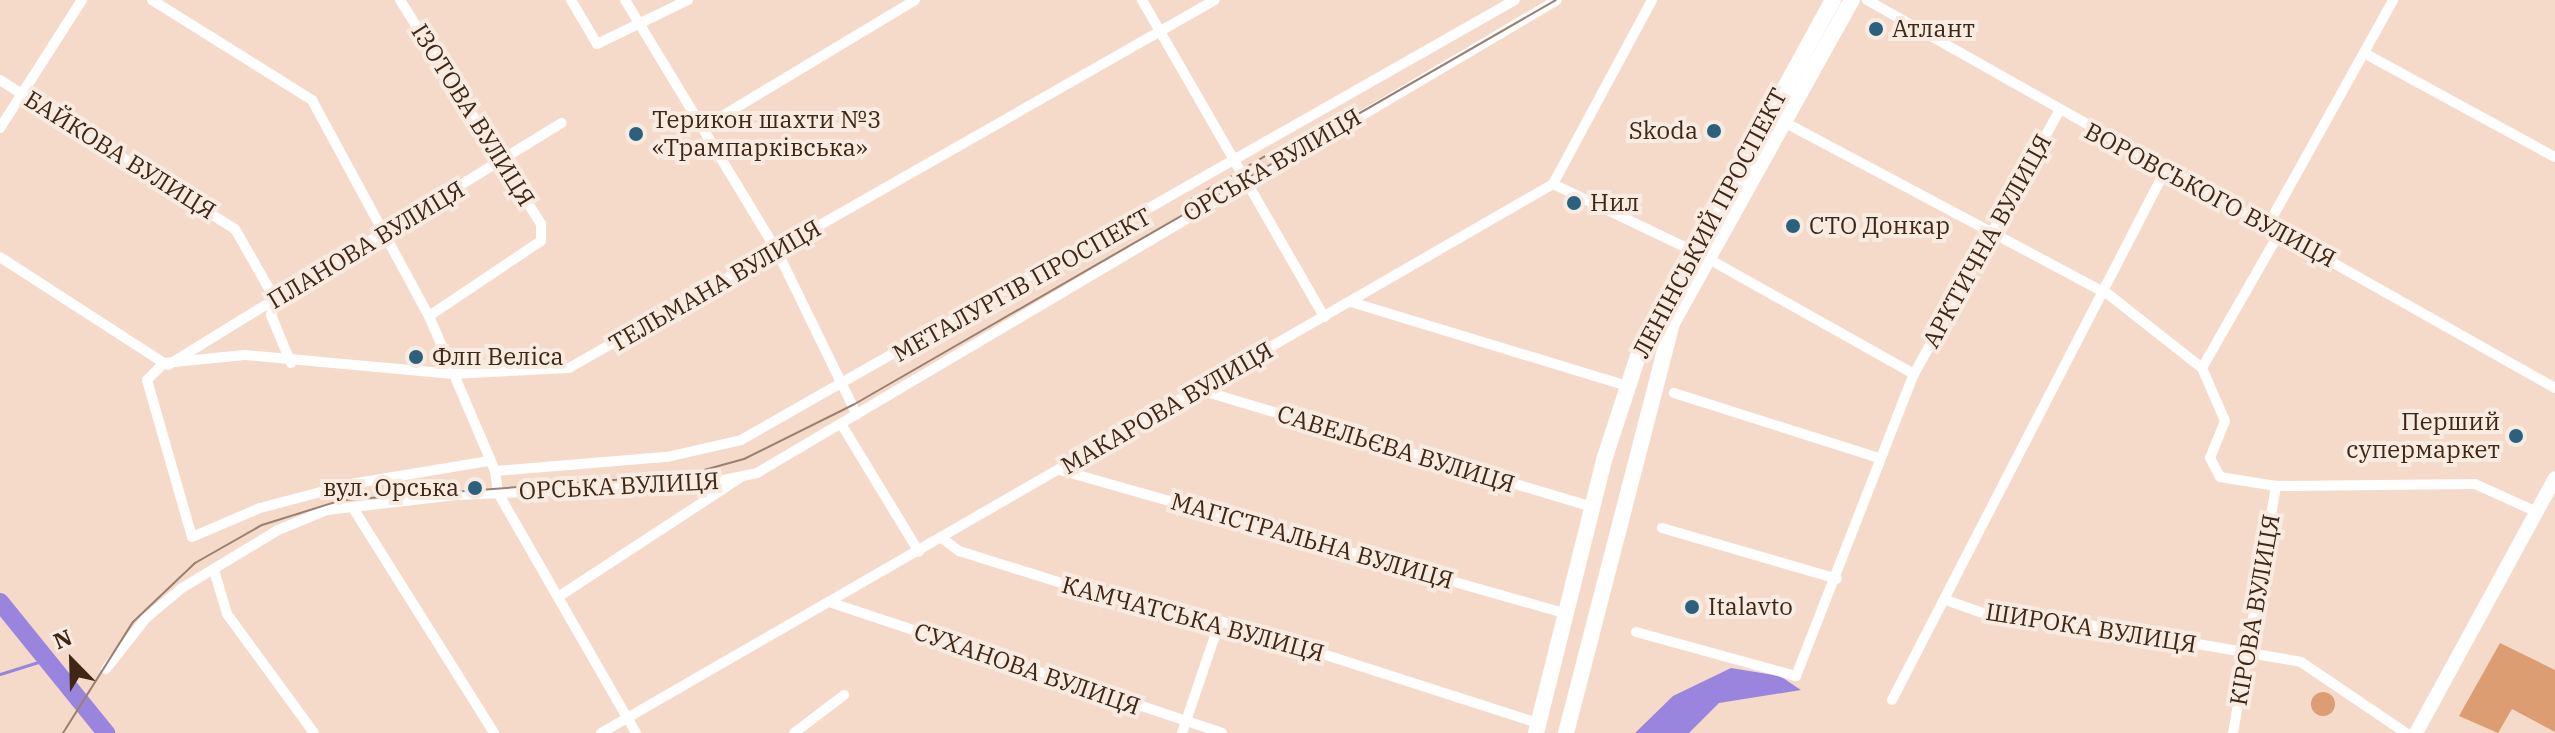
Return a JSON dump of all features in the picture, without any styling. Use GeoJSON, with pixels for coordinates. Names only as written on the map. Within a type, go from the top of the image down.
{"type":"FeatureCollection","features":[{"type":"Feature","properties":{"kind":"main road","name":"ЛЕНІНСЬКИЙ ПРОСПЕКТ"},"geometry":{"type":"LineString","coordinates":[[1537,728],[1592,507],[1627,386],[1691,250],[1833,0]]}},
{"type":"Feature","properties":{"kind":"main road","name":"ЛЕНІНСЬКИЙ ПРОСПЕКТ"},"geometry":{"type":"LineString","coordinates":[[1566,733],[1585,644],[1662,349],[1707,258],[1852,0]]}},
{"type":"Feature","properties":{"kind":"main road"},"geometry":{"type":"LineString","coordinates":[[1562,621],[1563,647],[1585,644]]}},
{"type":"Feature","properties":{"kind":"main road"},"geometry":{"type":"LineString","coordinates":[[1552,663],[1562,654],[1580,666]]}},
{"type":"Feature","properties":{"kind":"street"},"geometry":{"type":"LineString","coordinates":[[0,128],[82,0]]}},
{"type":"Feature","properties":{"kind":"street"},"geometry":{"type":"LineString","coordinates":[[152,0],[312,100],[389,233],[429,316],[488,461],[495,471],[498,493]]}},
{"type":"Feature","properties":{"kind":"street","name":"ІЗОТОВА ВУЛИЦЯ"},"geometry":{"type":"LineString","coordinates":[[400,0],[504,160],[541,224],[541,241],[429,316]]}},
{"type":"Feature","properties":{"kind":"street"},"geometry":{"type":"LineString","coordinates":[[571,0],[597,44],[641,26],[688,0]]}},
{"type":"Feature","properties":{"kind":"street"},"geometry":{"type":"LineString","coordinates":[[625,0],[777,251],[846,384],[857,415]]}},
{"type":"Feature","properties":{"kind":"street"},"geometry":{"type":"LineString","coordinates":[[704,127],[915,0]]}},
{"type":"Feature","properties":{"kind":"street"},"geometry":{"type":"LineString","coordinates":[[1142,0],[1163,29],[1324,317]]}},
{"type":"Feature","properties":{"kind":"street","name":"ТЕЛЬМАНА ВУЛИЦЯ"},"geometry":{"type":"LineString","coordinates":[[166,364],[245,355],[291,363],[453,374],[569,368],[1215,0]]}},
{"type":"Feature","properties":{"kind":"street","name":"МЕТАЛУРГІВ ПРОСПЕКТ"},"geometry":{"type":"LineString","coordinates":[[495,471],[705,451],[846,384],[1237,163],[1515,0]]}},
{"type":"Feature","properties":{"kind":"street","name":"ОРСЬКА ВУЛИЦЯ"},"geometry":{"type":"LineString","coordinates":[[558,597],[740,478],[843,427],[857,415],[1246,182],[1557,0]]}},
{"type":"Feature","properties":{"kind":"street"},"geometry":{"type":"LineString","coordinates":[[1652,0],[1553,184],[1691,250]]}},
{"type":"Feature","properties":{"kind":"street","name":"ВОРОВСЬКОГО ВУЛИЦЯ"},"geometry":{"type":"LineString","coordinates":[[1867,0],[2058,113],[2268,225],[2555,388]]}},
{"type":"Feature","properties":{"kind":"street"},"geometry":{"type":"LineString","coordinates":[[2268,225],[2393,0]]}},
{"type":"Feature","properties":{"kind":"street"},"geometry":{"type":"LineString","coordinates":[[2364,53],[2555,157]]}},
{"type":"Feature","properties":{"kind":"street","name":"БАЙКОВА ВУЛИЦЯ"},"geometry":{"type":"LineString","coordinates":[[0,80],[235,229],[276,301],[271,315],[291,363]]}},
{"type":"Feature","properties":{"kind":"street","name":"АРКТИЧНА ВУЛИЦЯ"},"geometry":{"type":"LineString","coordinates":[[1636,632],[1796,676],[1837,579],[1879,458],[1914,374],[1982,239],[1991,235],[2058,113]]}},
{"type":"Feature","properties":{"kind":"street"},"geometry":{"type":"LineString","coordinates":[[1784,122],[2101,296],[2108,294],[2202,368],[2225,421],[2210,458],[2220,477],[2276,486],[2475,484],[2537,512]]}},
{"type":"Feature","properties":{"kind":"street","name":"ПЛАНОВА ВУЛИЦЯ"},"geometry":{"type":"LineString","coordinates":[[166,364],[389,233],[562,123]]}},
{"type":"Feature","properties":{"kind":"street","name":"ШИРОКА ВУЛИЦЯ"},"geometry":{"type":"LineString","coordinates":[[1892,700],[2166,169]]}},
{"type":"Feature","properties":{"kind":"street","name":"МАКАРОВА ВУЛИЦЯ"},"geometry":{"type":"LineString","coordinates":[[601,733],[628,723],[1553,184]]}},
{"type":"Feature","properties":{"kind":"street"},"geometry":{"type":"LineString","coordinates":[[2202,368],[2280,232]]}},
{"type":"Feature","properties":{"kind":"street"},"geometry":{"type":"LineString","coordinates":[[0,257],[166,364],[147,380],[192,537],[260,508],[351,484],[488,461]]}},
{"type":"Feature","properties":{"kind":"street"},"geometry":{"type":"LineString","coordinates":[[1707,258],[1914,374]]}},
{"type":"Feature","properties":{"kind":"street"},"geometry":{"type":"LineString","coordinates":[[1351,302],[1627,386]]}},
{"type":"Feature","properties":{"kind":"street","name":"САВЕЛЬЄВА ВУЛИЦЯ"},"geometry":{"type":"LineString","coordinates":[[1200,390],[1592,507]]}},
{"type":"Feature","properties":{"kind":"street"},"geometry":{"type":"LineString","coordinates":[[1674,393],[1879,458]]}},
{"type":"Feature","properties":{"kind":"street"},"geometry":{"type":"LineString","coordinates":[[843,427],[919,552]]}},
{"type":"Feature","properties":{"kind":"street","name":"МАГІСТРАЛЬНА ВУЛИЦЯ"},"geometry":{"type":"LineString","coordinates":[[1060,470],[1562,621]]}},
{"type":"Feature","properties":{"kind":"street","name":"ОРСЬКА ВУЛИЦЯ"},"geometry":{"type":"LineString","coordinates":[[106,669],[146,618],[214,570],[305,517],[353,508],[498,493],[740,478]]}},
{"type":"Feature","properties":{"kind":"street"},"geometry":{"type":"LineString","coordinates":[[2416,733],[2555,478]]}},
{"type":"Feature","properties":{"kind":"street","name":"КІРОВА ВУЛИЦЯ"},"geometry":{"type":"LineString","coordinates":[[2233,733],[2276,486]]}},
{"type":"Feature","properties":{"kind":"street","name":"ОРСЬКА ВУЛИЦЯ"},"geometry":{"type":"LineString","coordinates":[[498,493],[636,733]]}},
{"type":"Feature","properties":{"kind":"street"},"geometry":{"type":"LineString","coordinates":[[353,508],[494,733]]}},
{"type":"Feature","properties":{"kind":"street"},"geometry":{"type":"LineString","coordinates":[[1662,528],[1837,579]]}},
{"type":"Feature","properties":{"kind":"street","name":"КАМЧАТСЬКА ВУЛИЦЯ"},"geometry":{"type":"LineString","coordinates":[[943,539],[959,551],[1087,591],[1220,621],[1537,728]]}},
{"type":"Feature","properties":{"kind":"street"},"geometry":{"type":"LineString","coordinates":[[214,570],[227,614],[314,733]]}},
{"type":"Feature","properties":{"kind":"street","name":"ШИРОКА ВУЛИЦЯ"},"geometry":{"type":"LineString","coordinates":[[1946,600],[1997,618],[2053,619],[2301,662],[2406,733]]}},
{"type":"Feature","properties":{"kind":"street","name":"СУХАНОВА ВУЛИЦЯ"},"geometry":{"type":"LineString","coordinates":[[832,603],[1184,727],[1222,733]]}},
{"type":"Feature","properties":{"kind":"street"},"geometry":{"type":"LineString","coordinates":[[1184,727],[1220,621]]}},
{"type":"Feature","properties":{"kind":"street"},"geometry":{"type":"LineString","coordinates":[[794,733],[844,695]]}},
{"type":"Feature","properties":{"kind":"shaded area"},"geometry":{"type":"Polygon","coordinates":[[[2500,643],[2555,670],[2555,732],[2512,709],[2498,733],[2459,716],[2500,643]]]}},
{"type":"Feature","properties":{"kind":"shaded area"},"geometry":{"type":"Polygon","coordinates":[[[1731,668],[1780,676],[1801,690],[1719,703],[1689,733],[1635,733],[1673,696],[1731,668]]]}},
{"type":"Feature","properties":{"kind":"shaded area"},"geometry":{"type":"Polygon","coordinates":[[[2318,692],[2328,692],[2335,699],[2335,709],[2328,716],[2318,716],[2311,709],[2311,699],[2318,692]]]}},
{"type":"Feature","properties":{"kind":"waterway"},"geometry":{"type":"LineString","coordinates":[[0,602],[106,733]]}},
{"type":"Feature","properties":{"kind":"waterway"},"geometry":{"type":"LineString","coordinates":[[0,674],[48,659]]}},
{"type":"Feature","properties":{"kind":"tram line"},"geometry":{"type":"LineString","coordinates":[[63,733],[133,622],[195,563],[262,525],[342,500],[686,475],[744,459],[853,405],[1556,0]]}},
{"type":"Feature","properties":{"kind":"tram line"},"geometry":{"type":"LineString","coordinates":[[1189,200],[1300,136]]}},
{"type":"Feature","properties":{"kind":"place","name":"Атлант"},"geometry":{"type":"Point","coordinates":[1876,29]}},
{"type":"Feature","properties":{"kind":"place","name":"Skoda"},"geometry":{"type":"Point","coordinates":[1714,131]}},
{"type":"Feature","properties":{"kind":"place","name":"Терикон шахти №3 «Трампарківська»"},"geometry":{"type":"Point","coordinates":[636,134]}},
{"type":"Feature","properties":{"kind":"place","name":"Нил"},"geometry":{"type":"Point","coordinates":[1574,203]}},
{"type":"Feature","properties":{"kind":"place","name":"СТО Донкар"},"geometry":{"type":"Point","coordinates":[1793,226]}},
{"type":"Feature","properties":{"kind":"place","name":"Флп Веліса"},"geometry":{"type":"Point","coordinates":[416,357]}},
{"type":"Feature","properties":{"kind":"place","name":"Перший супермаркет"},"geometry":{"type":"Point","coordinates":[2516,436]}},
{"type":"Feature","properties":{"kind":"place","name":"вул. Орська"},"geometry":{"type":"Point","coordinates":[475,488]}},
{"type":"Feature","properties":{"kind":"place","name":"Italavto"},"geometry":{"type":"Point","coordinates":[1692,607]}}]}
